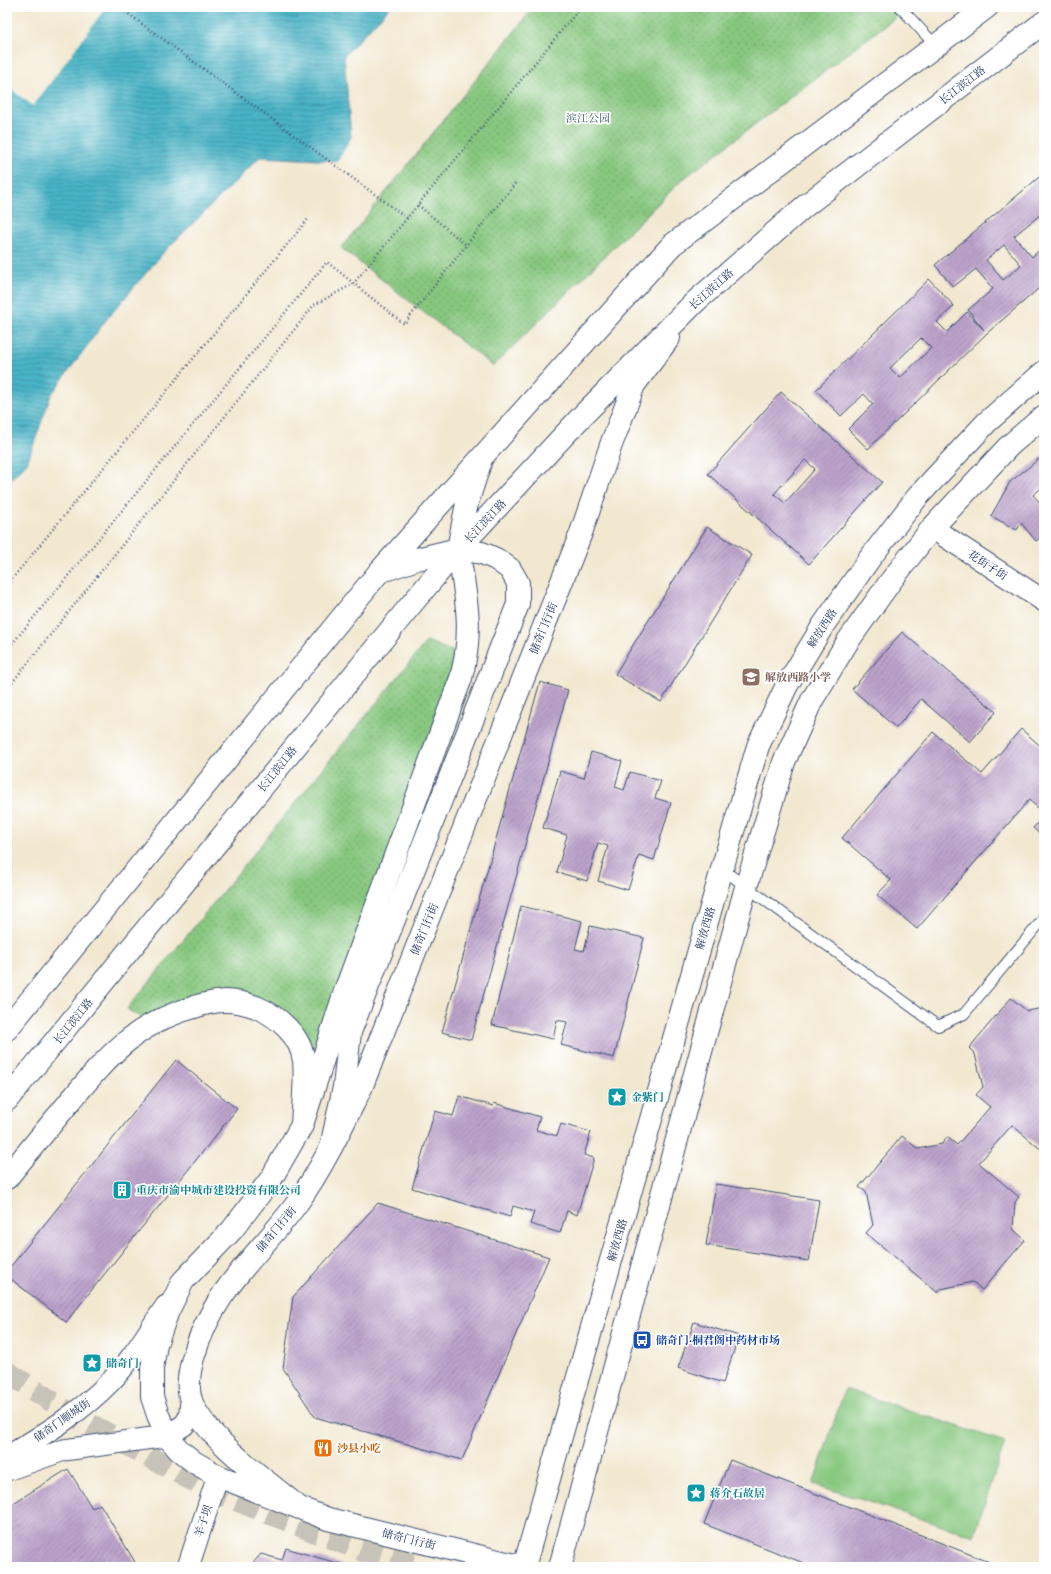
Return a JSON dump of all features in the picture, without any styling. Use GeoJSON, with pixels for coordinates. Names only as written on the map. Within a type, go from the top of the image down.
{"type":"FeatureCollection","features":[{"type":"Feature","properties":{"kind":"main road"},"geometry":{"type":"LineString","coordinates":[[7,1028],[483,455],[672,245],[987,7]]}},
{"type":"Feature","properties":{"kind":"main road","name":"长江滨江路"},"geometry":{"type":"LineString","coordinates":[[7,1100],[410,606],[458,549],[583,415],[695,302],[805,206],[1044,22]]}},
{"type":"Feature","properties":{"kind":"main road","name":"储奇门行街"},"geometry":{"type":"LineString","coordinates":[[297,1506],[225,1445],[198,1416],[191,1402],[188,1388],[191,1366],[198,1342],[211,1312],[229,1284],[299,1201],[331,1147],[364,1080],[581,533],[611,445],[634,385],[695,302]]}},
{"type":"Feature","properties":{"kind":"main road","name":"解放西路"},"geometry":{"type":"LineString","coordinates":[[524,1567],[758,746],[787,686],[824,624],[870,558],[919,495],[987,422],[1044,372]]}},
{"type":"Feature","properties":{"kind":"main road"},"geometry":{"type":"LineString","coordinates":[[560,1567],[746,887],[784,762],[812,700],[848,641],[932,528],[1009,446],[1044,416]]}},
{"type":"Feature","properties":{"kind":"main road"},"geometry":{"type":"LineString","coordinates":[[458,549],[467,503],[483,455]]}},
{"type":"Feature","properties":{"kind":"main road"},"geometry":{"type":"LineString","coordinates":[[331,1147],[344,1087],[350,1032],[518,604],[518,583],[510,569],[496,559],[482,554],[458,549],[388,569]]}},
{"type":"Feature","properties":{"kind":"main road","name":"储奇门行街"},"geometry":{"type":"LineString","coordinates":[[458,549],[469,618],[466,658],[460,678],[344,991],[302,1125],[271,1179],[232,1230],[183,1281],[168,1311],[156,1344],[152,1369],[152,1397],[167,1436],[178,1450],[194,1462],[218,1476],[328,1519],[524,1567]]}},
{"type":"Feature","properties":{"kind":"main road"},"geometry":{"type":"LineString","coordinates":[[388,569],[414,565],[419,568],[422,573],[410,606]]}},
{"type":"Feature","properties":{"kind":"main road"},"geometry":{"type":"LineString","coordinates":[[7,1178],[107,1057],[157,1020],[214,1001],[240,1001],[264,1010],[283,1024],[297,1040],[304,1060],[302,1125]]}},
{"type":"Feature","properties":{"kind":"street","name":"花街子街"},"geometry":{"type":"LineString","coordinates":[[932,528],[1044,601]]}},
{"type":"Feature","properties":{"kind":"street","name":"储奇门顺城街"},"geometry":{"type":"LineString","coordinates":[[7,1458],[73,1416],[111,1382],[183,1281]]}},
{"type":"Feature","properties":{"kind":"street","name":"储奇门顺城街"},"geometry":{"type":"LineString","coordinates":[[7,1470],[64,1450],[167,1436],[177,1431],[189,1418],[191,1402]]}},
{"type":"Feature","properties":{"kind":"street","name":"羊子坝"},"geometry":{"type":"LineString","coordinates":[[188,1567],[218,1476]]}},
{"type":"Feature","properties":{"kind":"lane"},"geometry":{"type":"LineString","coordinates":[[900,7],[936,46]]}},
{"type":"Feature","properties":{"kind":"lane"},"geometry":{"type":"LineString","coordinates":[[722,869],[938,1026],[964,1014],[1044,918]]}},
{"type":"Feature","properties":{"kind":"path"},"geometry":{"type":"LineString","coordinates":[[119,7],[407,218]]}},
{"type":"Feature","properties":{"kind":"path"},"geometry":{"type":"LineString","coordinates":[[7,689],[314,305],[353,284],[581,7]]}},
{"type":"Feature","properties":{"kind":"path"},"geometry":{"type":"LineString","coordinates":[[7,650],[327,262],[404,324],[517,181]]}},
{"type":"Feature","properties":{"kind":"path"},"geometry":{"type":"LineString","coordinates":[[418,205],[466,245]]}},
{"type":"Feature","properties":{"kind":"path"},"geometry":{"type":"LineString","coordinates":[[7,585],[309,218]]}},
{"type":"Feature","properties":{"kind":"green space","name":"滨江公园"},"geometry":{"type":"Polygon","coordinates":[[[534,7],[909,7],[682,180],[493,366],[341,248],[534,7]]]}},
{"type":"Feature","properties":{"kind":"green space"},"geometry":{"type":"Polygon","coordinates":[[[427,641],[454,652],[450,677],[317,1059],[267,1005],[146,1021],[127,1009],[427,641]]]}},
{"type":"Feature","properties":{"kind":"green space"},"geometry":{"type":"Polygon","coordinates":[[[845,1389],[1005,1442],[974,1536],[813,1484],[845,1389]]]}},
{"type":"Feature","properties":{"kind":"water"},"geometry":{"type":"Polygon","coordinates":[[[7,7],[390,7],[344,56],[351,137],[337,161],[260,157],[164,252],[106,320],[51,395],[27,463],[7,483],[7,7]]]}},
{"type":"Feature","properties":{"kind":"pier"},"geometry":{"type":"Polygon","coordinates":[[[12,7],[106,7],[33,106],[7,86],[7,14],[12,7]]]}},
{"type":"Feature","properties":{"kind":"building"},"geometry":{"type":"Polygon","coordinates":[[[1044,173],[1044,217],[1041,214],[1014,236],[1032,257],[1044,246],[1044,284],[987,333],[868,449],[848,429],[873,404],[864,394],[841,416],[816,390],[929,279],[954,306],[937,322],[947,332],[967,312],[984,330],[968,310],[993,289],[976,269],[953,287],[935,265],[1044,173]],[[1004,245],[986,260],[1003,280],[1021,265],[1004,245]],[[921,338],[890,368],[900,378],[931,348],[921,338]]]}},
{"type":"Feature","properties":{"kind":"building"},"geometry":{"type":"Polygon","coordinates":[[[781,392],[882,482],[809,564],[708,474],[781,392]],[[805,460],[774,494],[785,503],[815,469],[805,460]]]}},
{"type":"Feature","properties":{"kind":"building"},"geometry":{"type":"Polygon","coordinates":[[[1044,455],[1044,486],[1033,495],[1044,507],[1044,535],[1036,541],[1021,523],[1017,530],[991,516],[1010,482],[1044,455]]]}},
{"type":"Feature","properties":{"kind":"building"},"geometry":{"type":"Polygon","coordinates":[[[707,527],[752,555],[661,702],[615,674],[707,527]]]}},
{"type":"Feature","properties":{"kind":"building"},"geometry":{"type":"Polygon","coordinates":[[[902,632],[996,712],[970,742],[921,699],[896,728],[852,689],[902,632]]]}},
{"type":"Feature","properties":{"kind":"building"},"geometry":{"type":"Polygon","coordinates":[[[540,682],[568,690],[471,1040],[442,1032],[540,682]]]}},
{"type":"Feature","properties":{"kind":"building"},"geometry":{"type":"Polygon","coordinates":[[[1021,729],[1044,749],[1044,813],[1029,800],[917,929],[877,895],[891,880],[842,838],[933,732],[982,774],[1021,729]]]}},
{"type":"Feature","properties":{"kind":"building"},"geometry":{"type":"Polygon","coordinates":[[[591,752],[622,761],[615,787],[624,790],[630,772],[661,781],[655,798],[671,803],[654,860],[639,855],[628,890],[598,881],[608,846],[598,843],[587,881],[557,872],[567,835],[543,828],[560,771],[584,778],[591,752]]]}},
{"type":"Feature","properties":{"kind":"building"},"geometry":{"type":"Polygon","coordinates":[[[1044,816],[1044,838],[1033,828],[1044,816]]]}},
{"type":"Feature","properties":{"kind":"building"},"geometry":{"type":"Polygon","coordinates":[[[521,906],[582,921],[575,949],[584,951],[590,926],[644,938],[614,1058],[561,1045],[567,1022],[557,1020],[553,1039],[492,1025],[521,906]]]}},
{"type":"Feature","properties":{"kind":"building"},"geometry":{"type":"Polygon","coordinates":[[[1011,998],[1027,1011],[1044,1008],[1044,1152],[1012,1125],[979,1163],[1019,1197],[1015,1202],[1013,1229],[1025,1240],[982,1290],[973,1282],[941,1289],[938,1293],[866,1233],[873,1225],[866,1192],[859,1187],[902,1136],[918,1149],[942,1144],[947,1137],[957,1145],[990,1107],[976,1095],[983,1087],[975,1054],[969,1048],[1011,998]]]}},
{"type":"Feature","properties":{"kind":"building","name":"重庆市渝中城市建设投资有限公司"},"geometry":{"type":"Polygon","coordinates":[[[176,1060],[237,1109],[66,1322],[7,1276],[7,1271],[176,1060]]]}},
{"type":"Feature","properties":{"kind":"building"},"geometry":{"type":"Polygon","coordinates":[[[459,1096],[493,1106],[494,1103],[540,1117],[536,1130],[557,1136],[561,1124],[591,1132],[584,1155],[594,1158],[577,1215],[567,1211],[560,1233],[530,1224],[534,1212],[513,1206],[510,1217],[412,1188],[435,1111],[453,1116],[459,1096]]]}},
{"type":"Feature","properties":{"kind":"building"},"geometry":{"type":"Polygon","coordinates":[[[716,1184],[819,1200],[809,1261],[706,1245],[716,1184]]]}},
{"type":"Feature","properties":{"kind":"building"},"geometry":{"type":"Polygon","coordinates":[[[378,1203],[549,1257],[462,1460],[315,1417],[283,1368],[293,1297],[378,1203]]]}},
{"type":"Feature","properties":{"kind":"building"},"geometry":{"type":"Polygon","coordinates":[[[694,1322],[739,1336],[723,1383],[678,1368],[694,1322]]]}},
{"type":"Feature","properties":{"kind":"building"},"geometry":{"type":"Polygon","coordinates":[[[730,1460],[997,1565],[996,1567],[814,1567],[704,1524],[730,1460]]]}},
{"type":"Feature","properties":{"kind":"building"},"geometry":{"type":"Polygon","coordinates":[[[68,1469],[92,1508],[100,1504],[138,1567],[7,1567],[7,1507],[68,1469]]]}},
{"type":"Feature","properties":{"kind":"building"},"geometry":{"type":"Polygon","coordinates":[[[286,1548],[350,1567],[249,1567],[261,1554],[282,1560],[286,1548]]]}},
{"type":"Feature","properties":{"kind":"tunnel"},"geometry":{"type":"LineString","coordinates":[[7,1372],[68,1412],[208,1489],[363,1551],[423,1567]]}},
{"type":"Feature","properties":{"kind":"place","name":"解放西路小学"},"geometry":{"type":"Point","coordinates":[751,677]}},
{"type":"Feature","properties":{"kind":"place","name":"金紫门"},"geometry":{"type":"Point","coordinates":[617,1097]}},
{"type":"Feature","properties":{"kind":"place","name":"重庆市渝中城市建设投资有限公司"},"geometry":{"type":"Point","coordinates":[122,1190]}},
{"type":"Feature","properties":{"kind":"place","name":"储奇门‧桐君阁中药材市场"},"geometry":{"type":"Point","coordinates":[642,1340]}},
{"type":"Feature","properties":{"kind":"place","name":"储奇门"},"geometry":{"type":"Point","coordinates":[92,1363]}},
{"type":"Feature","properties":{"kind":"place","name":"沙县小吃"},"geometry":{"type":"Point","coordinates":[323,1448]}},
{"type":"Feature","properties":{"kind":"place","name":"蒋介石故居"},"geometry":{"type":"Point","coordinates":[696,1493]}}]}
